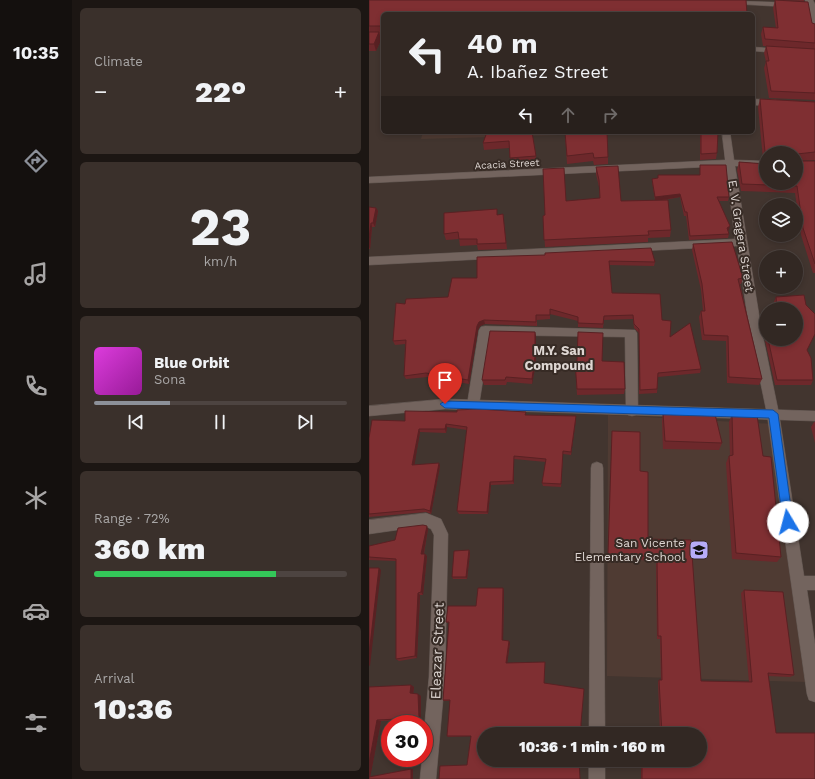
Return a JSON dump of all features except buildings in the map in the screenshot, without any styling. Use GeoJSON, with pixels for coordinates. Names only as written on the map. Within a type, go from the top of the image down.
{"type":"FeatureCollection","features":[{"type":"Feature","properties":{"kind":"street"},"geometry":{"type":"LineString","coordinates":[[699,0],[811,4],[815,30]]}},
{"type":"Feature","properties":{"kind":"street"},"geometry":{"type":"LineString","coordinates":[[369,36],[381,36]]}},
{"type":"Feature","properties":{"kind":"street"},"geometry":{"type":"LineString","coordinates":[[755,49],[792,52]]}},
{"type":"Feature","properties":{"kind":"street"},"geometry":{"type":"LineString","coordinates":[[755,102],[784,104]]}},
{"type":"Feature","properties":{"kind":"street","name":"E. V. Gragera Street"},"geometry":{"type":"LineString","coordinates":[[726,134],[741,242],[755,327],[773,414],[797,583],[815,694]]}},
{"type":"Feature","properties":{"kind":"street","name":"Acacia Street"},"geometry":{"type":"LineString","coordinates":[[369,180],[439,178],[730,163],[759,164]]}},
{"type":"Feature","properties":{"kind":"street"},"geometry":{"type":"LineString","coordinates":[[369,261],[741,242]]}},
{"type":"Feature","properties":{"kind":"street"},"geometry":{"type":"LineString","coordinates":[[473,405],[485,330],[631,333],[631,411]]}},
{"type":"Feature","properties":{"kind":"street"},"geometry":{"type":"LineString","coordinates":[[369,411],[445,404],[815,416]]}},
{"type":"Feature","properties":{"kind":"street"},"geometry":{"type":"LineString","coordinates":[[597,468],[597,727]]}},
{"type":"Feature","properties":{"kind":"street","name":"Eleazar Street"},"geometry":{"type":"LineString","coordinates":[[369,527],[426,519],[436,524],[441,534],[437,677],[428,779]]}},
{"type":"Feature","properties":{"kind":"street"},"geometry":{"type":"LineString","coordinates":[[797,583],[815,583]]}},
{"type":"Feature","properties":{"kind":"street"},"geometry":{"type":"LineString","coordinates":[[597,767],[597,779]]}},
{"type":"Feature","properties":{"kind":"shaded area"},"geometry":{"type":"Polygon","coordinates":[[[422,134],[594,134],[421,139],[422,134]]]}},
{"type":"Feature","properties":{"kind":"shaded area","name":"San Vicente Elementary School"},"geometry":{"type":"Polygon","coordinates":[[[608,415],[774,424],[807,682],[607,676],[608,415]]]}},
{"type":"Feature","properties":{"kind":"place","name":"San Vicente Elementary School"},"geometry":{"type":"Point","coordinates":[699,550]}},
{"type":"Feature","properties":{"kind":"district","name":"M.Y. San Compound"},"geometry":{"type":"Point","coordinates":[559,358]}},
{"type":"Feature","properties":{"kind":"route"},"geometry":{"type":"LineString","coordinates":[[445,404],[631,411],[773,414],[788,522]]}}]}
